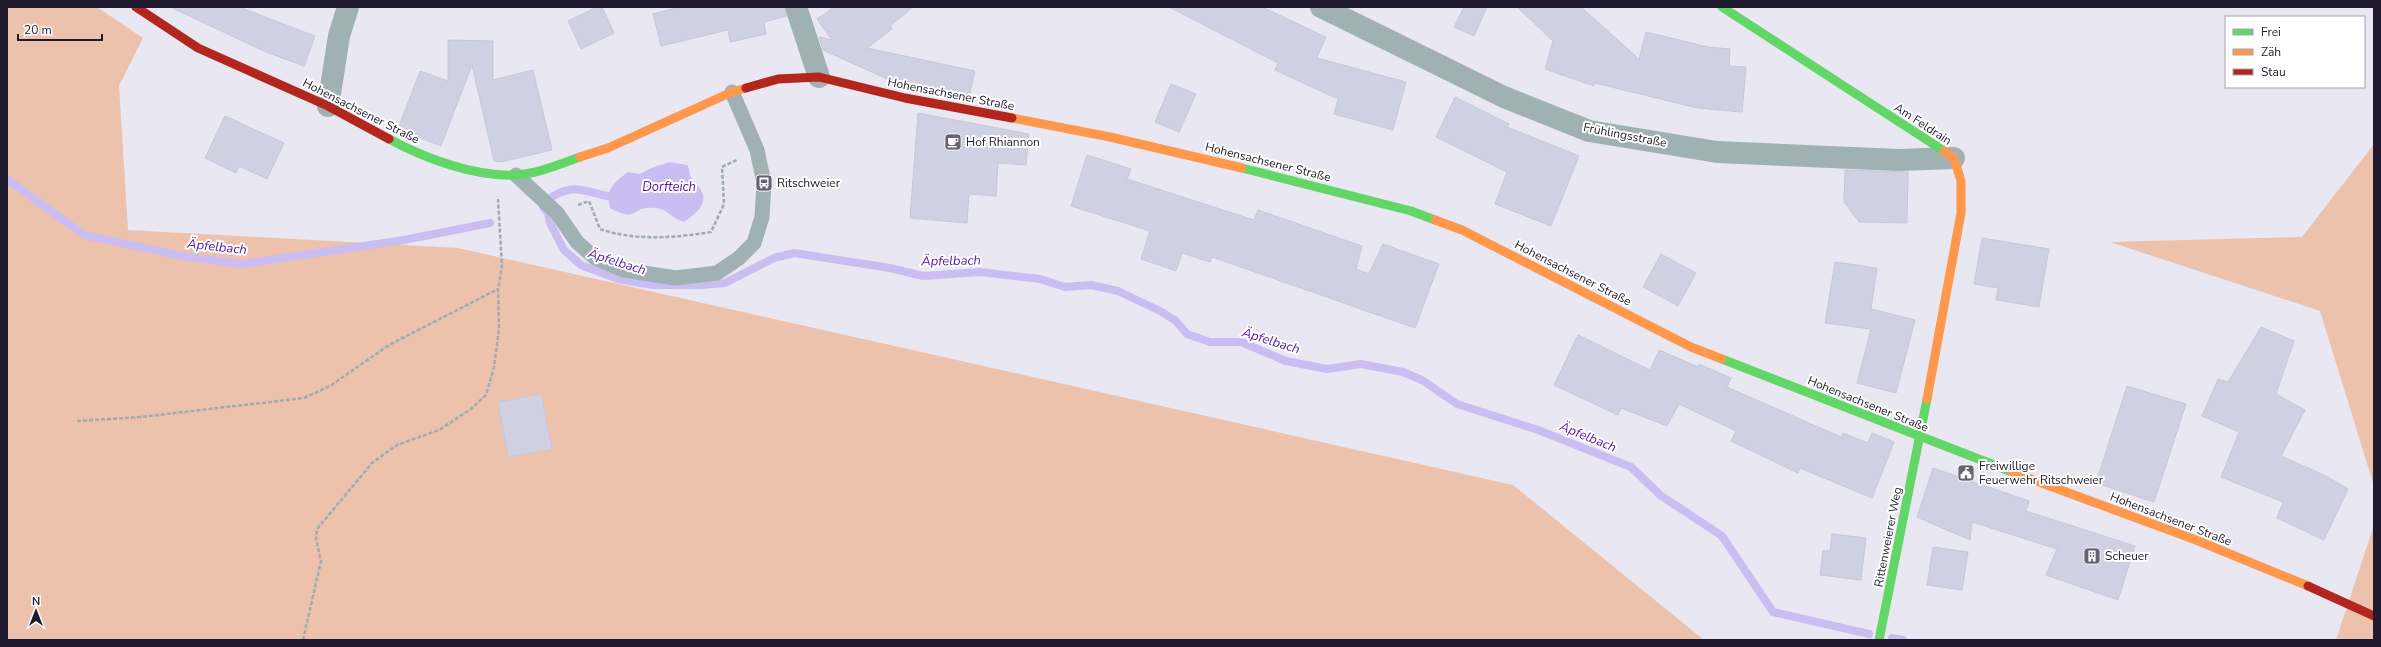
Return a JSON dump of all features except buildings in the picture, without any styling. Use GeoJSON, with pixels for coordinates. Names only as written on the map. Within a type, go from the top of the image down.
{"type":"FeatureCollection","features":[{"type":"Feature","properties":{"kind":"street","name":"Hohensachsener Straße"},"geometry":{"type":"LineString","coordinates":[[136,7],[198,48],[328,106],[411,152],[456,166],[495,174],[516,175],[541,170],[608,148],[778,79],[819,77],[905,98],[1110,137],[1265,173],[1411,211],[1462,230],[1691,347],[1920,438],[2196,540],[2292,579],[2374,616]]}},
{"type":"Feature","properties":{"kind":"street"},"geometry":{"type":"LineString","coordinates":[[328,106],[339,36],[348,7]]}},
{"type":"Feature","properties":{"kind":"street"},"geometry":{"type":"LineString","coordinates":[[796,7],[819,77]]}},
{"type":"Feature","properties":{"kind":"street","name":"Frühlingsstraße"},"geometry":{"type":"LineString","coordinates":[[1321,7],[1504,97],[1589,131],[1717,152],[1899,160],[1954,158]]}},
{"type":"Feature","properties":{"kind":"street","name":"Am Feldrain"},"geometry":{"type":"LineString","coordinates":[[1722,7],[1954,158],[1961,181],[1961,213],[1920,438]]}},
{"type":"Feature","properties":{"kind":"street","name":"Rittenweierer Weg"},"geometry":{"type":"LineString","coordinates":[[1879,640],[1920,438]]}},
{"type":"Feature","properties":{"kind":"lane"},"geometry":{"type":"LineString","coordinates":[[516,175],[557,213],[577,242],[595,258],[624,270],[676,278],[717,273],[739,258],[754,242],[762,217],[764,183],[757,150],[734,96]]}},
{"type":"Feature","properties":{"kind":"path"},"geometry":{"type":"LineString","coordinates":[[557,213],[588,200],[600,229],[619,236],[686,236],[711,232],[724,204],[722,167],[757,150]]}},
{"type":"Feature","properties":{"kind":"path"},"geometry":{"type":"LineString","coordinates":[[303,640],[321,561],[316,539],[317,529],[373,462],[397,445],[439,430],[471,409],[486,395],[494,367],[498,336],[498,289],[502,267],[501,237],[495,174]]}},
{"type":"Feature","properties":{"kind":"path"},"geometry":{"type":"LineString","coordinates":[[77,421],[141,417],[304,398],[330,386],[389,345],[498,289]]}},
{"type":"Feature","properties":{"kind":"shaded area"},"geometry":{"type":"Polygon","coordinates":[[[7,7],[97,7],[143,38],[119,86],[128,230],[458,248],[1513,485],[1704,640],[7,640],[7,7]]]}},
{"type":"Feature","properties":{"kind":"shaded area"},"geometry":{"type":"Polygon","coordinates":[[[2374,144],[2374,486],[2320,311],[2110,242],[2302,237],[2374,144]]]}},
{"type":"Feature","properties":{"kind":"shaded area"},"geometry":{"type":"Polygon","coordinates":[[[2374,525],[2374,640],[2336,640],[2374,525]]]}},
{"type":"Feature","properties":{"kind":"water","name":"Dorfteich"},"geometry":{"type":"Polygon","coordinates":[[[670,162],[687,165],[693,181],[702,192],[703,201],[701,206],[699,210],[691,217],[684,222],[680,221],[664,210],[656,208],[642,209],[626,214],[610,208],[609,196],[612,187],[628,172],[640,174],[651,168],[670,162]]]}},
{"type":"Feature","properties":{"kind":"waterway","name":"Äpfelbach"},"geometry":{"type":"LineString","coordinates":[[7,179],[84,235],[182,256],[242,264],[404,240],[490,223]]}},
{"type":"Feature","properties":{"kind":"waterway","name":"Äpfelbach"},"geometry":{"type":"LineString","coordinates":[[607,196],[581,190],[568,190],[561,192],[544,202],[543,207],[548,213],[550,223],[564,250],[581,265],[618,279],[654,285],[703,285],[725,283],[774,258],[794,253],[890,268],[923,276],[980,272],[1040,279],[1065,287],[1091,285],[1118,291],[1162,312],[1176,321],[1187,334],[1210,342],[1241,342],[1286,361],[1327,369],[1361,364],[1403,372],[1422,380],[1457,404],[1538,430],[1631,467],[1660,495],[1722,536],[1773,612],[1869,634]]}},
{"type":"Feature","properties":{"kind":"waterway","name":"Äpfelbach"},"geometry":{"type":"LineString","coordinates":[[1892,638],[1903,640]]}},
{"type":"Feature","properties":{"kind":"traffic: fast"},"geometry":{"type":"LineString","coordinates":[[1722,7],[1944,151]]}},
{"type":"Feature","properties":{"kind":"traffic: fast"},"geometry":{"type":"LineString","coordinates":[[389,139],[418,153],[450,165],[483,173],[500,175],[532,173],[580,157]]}},
{"type":"Feature","properties":{"kind":"traffic: fast"},"geometry":{"type":"LineString","coordinates":[[1242,168],[1411,211],[1435,220]]}},
{"type":"Feature","properties":{"kind":"traffic: fast"},"geometry":{"type":"LineString","coordinates":[[1722,359],[2012,472]]}},
{"type":"Feature","properties":{"kind":"traffic: fast"},"geometry":{"type":"LineString","coordinates":[[1879,640],[1927,399]]}},
{"type":"Feature","properties":{"kind":"traffic: slow"},"geometry":{"type":"LineString","coordinates":[[580,157],[608,148],[732,92],[746,88]]}},
{"type":"Feature","properties":{"kind":"traffic: slow"},"geometry":{"type":"LineString","coordinates":[[1012,118],[1110,137],[1242,168]]}},
{"type":"Feature","properties":{"kind":"traffic: slow"},"geometry":{"type":"LineString","coordinates":[[1927,399],[1961,213],[1961,181],[1954,158],[1944,151]]}},
{"type":"Feature","properties":{"kind":"traffic: slow"},"geometry":{"type":"LineString","coordinates":[[1435,220],[1462,230],[1691,347],[1722,359]]}},
{"type":"Feature","properties":{"kind":"traffic: slow"},"geometry":{"type":"LineString","coordinates":[[2012,472],[2196,540],[2308,586]]}},
{"type":"Feature","properties":{"kind":"traffic: jam"},"geometry":{"type":"LineString","coordinates":[[136,7],[198,48],[328,106],[389,139]]}},
{"type":"Feature","properties":{"kind":"traffic: jam"},"geometry":{"type":"LineString","coordinates":[[746,88],[778,79],[819,77],[905,98],[1012,118]]}},
{"type":"Feature","properties":{"kind":"traffic: jam"},"geometry":{"type":"LineString","coordinates":[[2308,586],[2374,616]]}},
{"type":"Feature","properties":{"kind":"place","name":"Hof Rhiannon"},"geometry":{"type":"Point","coordinates":[953,142]}},
{"type":"Feature","properties":{"kind":"place","name":"Ritschweier"},"geometry":{"type":"Point","coordinates":[764,183]}},
{"type":"Feature","properties":{"kind":"place","name":"Freiwillige Feuerwehr Ritschweier"},"geometry":{"type":"Point","coordinates":[1966,473]}},
{"type":"Feature","properties":{"kind":"place","name":"Scheuer"},"geometry":{"type":"Point","coordinates":[2092,556]}}]}
